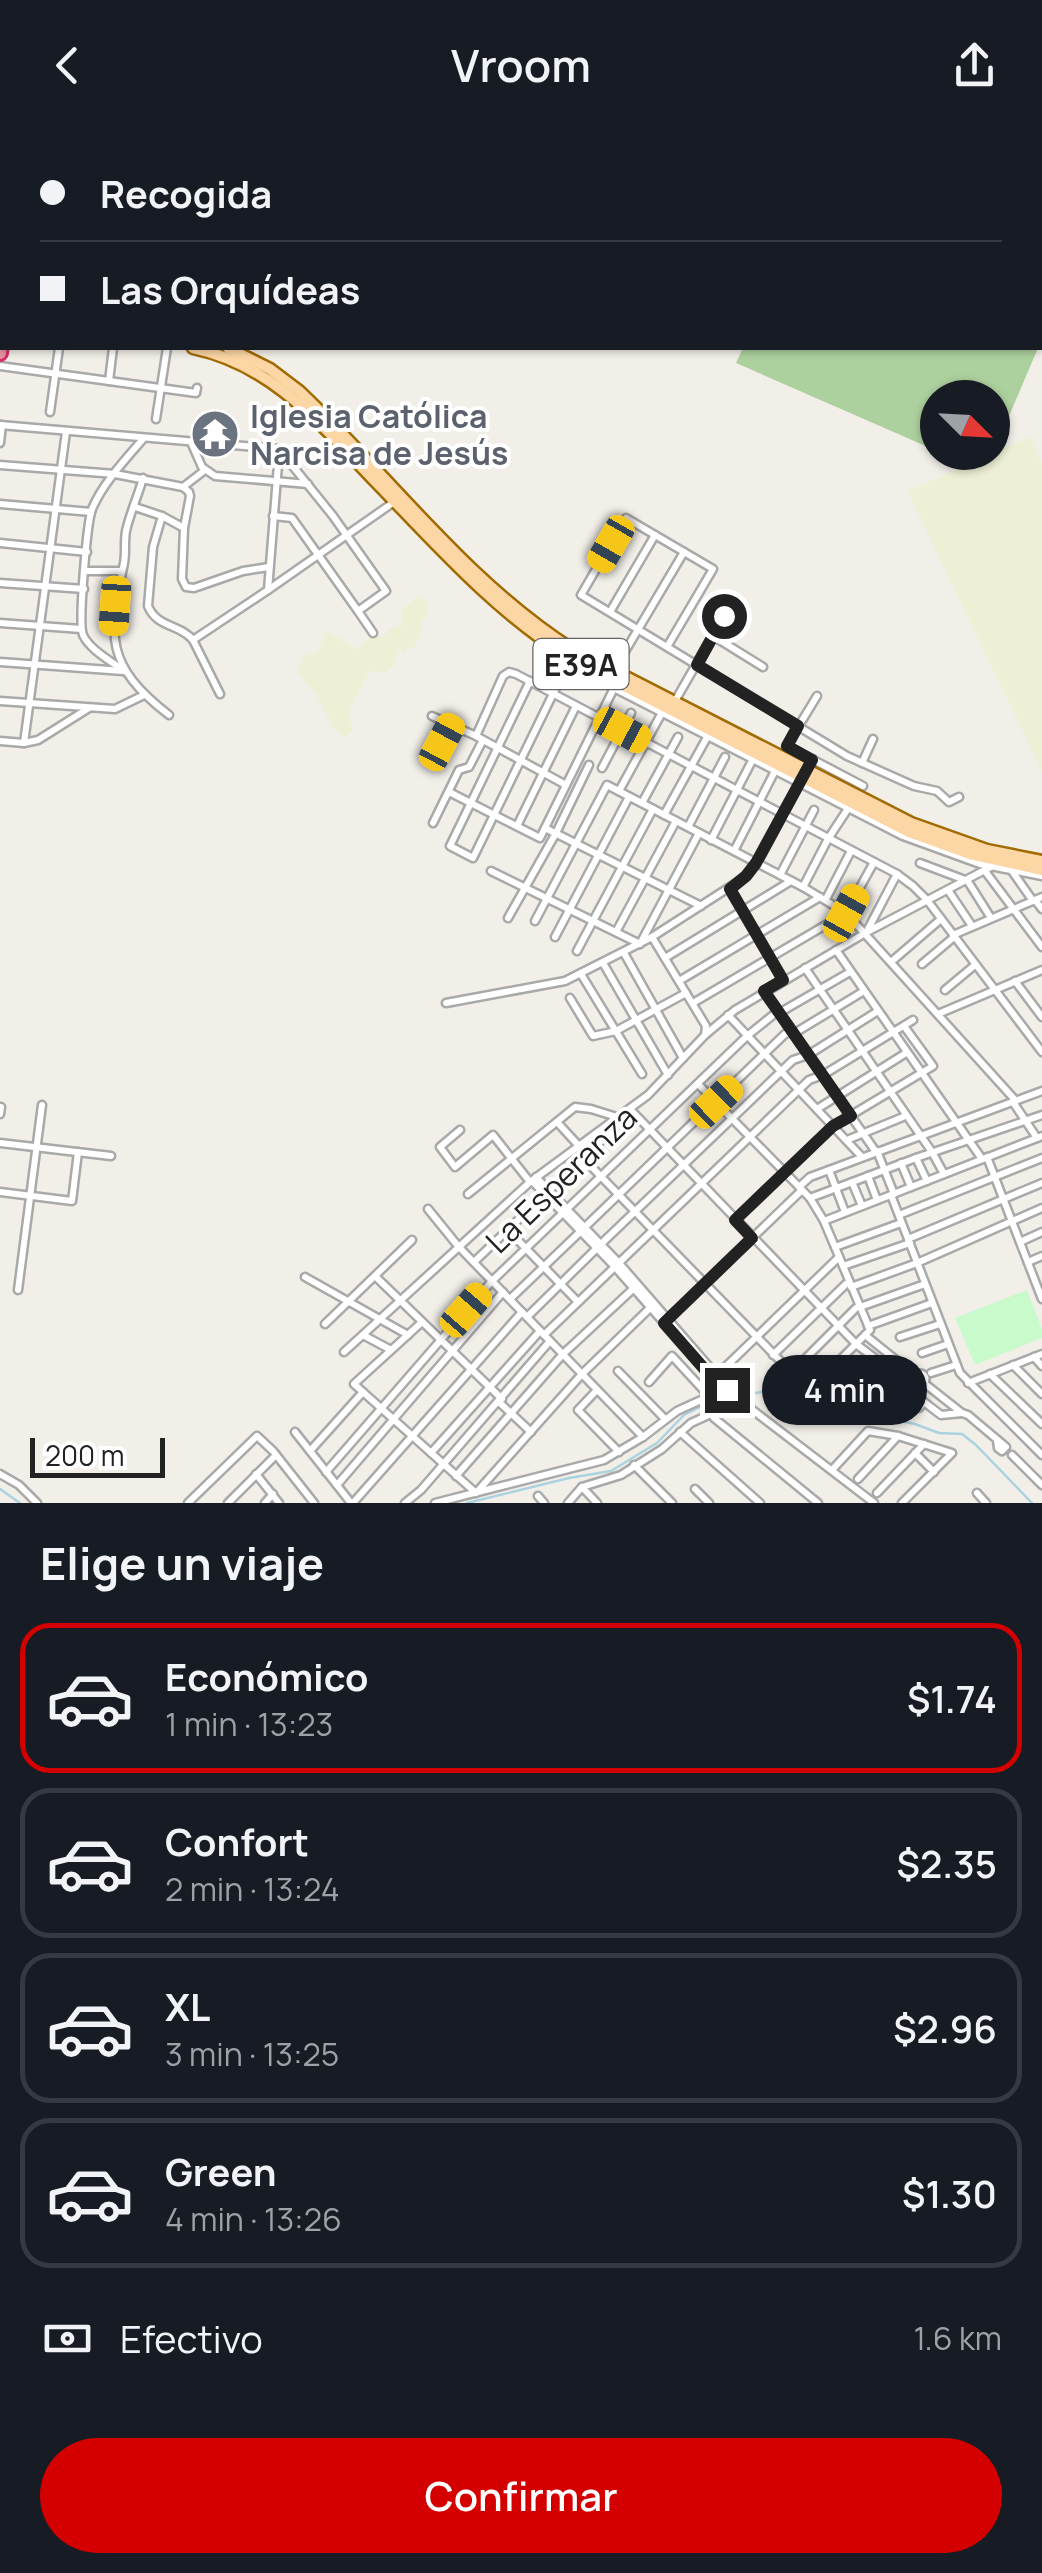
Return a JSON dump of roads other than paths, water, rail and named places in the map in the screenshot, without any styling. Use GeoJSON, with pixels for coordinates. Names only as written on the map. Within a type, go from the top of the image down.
{"type":"FeatureCollection","features":[{"type":"Feature","properties":{"kind":"main road","name":"E39A"},"geometry":{"type":"LineString","coordinates":[[200,350],[237,361],[279,386],[485,594],[569,661],[778,764]]}},
{"type":"Feature","properties":{"kind":"main road","name":"E39A"},"geometry":{"type":"LineString","coordinates":[[232,350],[270,369],[298,391],[508,603],[615,681]]}},
{"type":"Feature","properties":{"kind":"main road","name":"E39A"},"geometry":{"type":"LineString","coordinates":[[667,707],[754,757],[839,780],[911,824],[1040,872]]}},
{"type":"Feature","properties":{"kind":"main road","name":"E39A"},"geometry":{"type":"LineString","coordinates":[[805,773],[850,805],[927,840],[992,867],[1040,872]]}},
{"type":"Feature","properties":{"kind":"street"},"geometry":{"type":"LineString","coordinates":[[50,412],[59,350]]}},
{"type":"Feature","properties":{"kind":"street"},"geometry":{"type":"LineString","coordinates":[[109,381],[113,350]]}},
{"type":"Feature","properties":{"kind":"street"},"geometry":{"type":"LineString","coordinates":[[156,420],[168,350]]}},
{"type":"Feature","properties":{"kind":"street"},"geometry":{"type":"LineString","coordinates":[[0,360],[56,374],[196,393],[196,388]]}},
{"type":"Feature","properties":{"kind":"street"},"geometry":{"type":"LineString","coordinates":[[0,443],[1,425],[279,449],[386,591],[358,611]]}},
{"type":"Feature","properties":{"kind":"street"},"geometry":{"type":"LineString","coordinates":[[24,743],[66,432]]}},
{"type":"Feature","properties":{"kind":"street"},"geometry":{"type":"LineString","coordinates":[[144,438],[91,512],[82,630],[88,642],[169,716]]}},
{"type":"Feature","properties":{"kind":"street"},"geometry":{"type":"LineString","coordinates":[[191,442],[204,470],[216,476],[308,484]]}},
{"type":"Feature","properties":{"kind":"street"},"geometry":{"type":"LineString","coordinates":[[268,590],[279,449]]}},
{"type":"Feature","properties":{"kind":"street"},"geometry":{"type":"LineString","coordinates":[[0,465],[115,474],[183,487],[190,492],[184,528],[182,579],[186,586],[194,588],[243,571],[269,567]]}},
{"type":"Feature","properties":{"kind":"street"},"geometry":{"type":"LineString","coordinates":[[183,487],[204,470]]}},
{"type":"Feature","properties":{"kind":"street"},"geometry":{"type":"LineString","coordinates":[[124,671],[113,628],[125,537],[143,478]]}},
{"type":"Feature","properties":{"kind":"street"},"geometry":{"type":"LineString","coordinates":[[193,640],[395,501]]}},
{"type":"Feature","properties":{"kind":"street"},"geometry":{"type":"LineString","coordinates":[[0,504],[91,512]]}},
{"type":"Feature","properties":{"kind":"street"},"geometry":{"type":"LineString","coordinates":[[135,507],[184,528]]}},
{"type":"Feature","properties":{"kind":"street"},"geometry":{"type":"LineString","coordinates":[[162,516],[153,547],[150,613],[189,634],[220,694]]}},
{"type":"Feature","properties":{"kind":"street"},"geometry":{"type":"LineString","coordinates":[[274,516],[292,518],[374,633]]}},
{"type":"Feature","properties":{"kind":"street"},"geometry":{"type":"LineString","coordinates":[[667,647],[712,569],[626,518],[581,595],[610,612],[667,647],[798,726],[862,763],[914,786],[932,789],[949,802],[959,797]]}},
{"type":"Feature","properties":{"kind":"street"},"geometry":{"type":"LineString","coordinates":[[610,612],[655,535]]}},
{"type":"Feature","properties":{"kind":"street"},"geometry":{"type":"LineString","coordinates":[[0,543],[87,552]]}},
{"type":"Feature","properties":{"kind":"street"},"geometry":{"type":"LineString","coordinates":[[449,792],[540,838],[638,629],[684,552]]}},
{"type":"Feature","properties":{"kind":"street"},"geometry":{"type":"LineString","coordinates":[[85,571],[122,571]]}},
{"type":"Feature","properties":{"kind":"street"},"geometry":{"type":"LineString","coordinates":[[0,583],[84,589]]}},
{"type":"Feature","properties":{"kind":"street"},"geometry":{"type":"LineString","coordinates":[[619,791],[724,616]]}},
{"type":"Feature","properties":{"kind":"street"},"geometry":{"type":"LineString","coordinates":[[0,623],[82,630]]}},
{"type":"Feature","properties":{"kind":"street"},"geometry":{"type":"LineString","coordinates":[[713,636],[763,667]]}},
{"type":"Feature","properties":{"kind":"street"},"geometry":{"type":"LineString","coordinates":[[530,682],[450,846],[473,858],[569,661],[543,649]]}},
{"type":"Feature","properties":{"kind":"street"},"geometry":{"type":"LineString","coordinates":[[0,662],[124,671]]}},
{"type":"Feature","properties":{"kind":"street"},"geometry":{"type":"LineString","coordinates":[[433,823],[460,770],[469,767],[503,676],[512,672],[897,874],[927,900],[1042,1052]]}},
{"type":"Feature","properties":{"kind":"street"},"geometry":{"type":"LineString","coordinates":[[0,701],[115,709],[144,696]]}},
{"type":"Feature","properties":{"kind":"street"},"geometry":{"type":"LineString","coordinates":[[734,852],[817,696]]}},
{"type":"Feature","properties":{"kind":"street"},"geometry":{"type":"LineString","coordinates":[[517,826],[576,706]]}},
{"type":"Feature","properties":{"kind":"street"},"geometry":{"type":"LineString","coordinates":[[0,741],[24,743],[46,736],[90,708]]}},
{"type":"Feature","properties":{"kind":"street"},"geometry":{"type":"LineString","coordinates":[[602,768],[631,713]]}},
{"type":"Feature","properties":{"kind":"street"},"geometry":{"type":"LineString","coordinates":[[432,716],[566,785]]}},
{"type":"Feature","properties":{"kind":"street"},"geometry":{"type":"LineString","coordinates":[[442,742],[452,724]]}},
{"type":"Feature","properties":{"kind":"street"},"geometry":{"type":"LineString","coordinates":[[664,815],[709,733]]}},
{"type":"Feature","properties":{"kind":"street"},"geometry":{"type":"LineString","coordinates":[[642,803],[678,736]]}},
{"type":"Feature","properties":{"kind":"street"},"geometry":{"type":"LineString","coordinates":[[862,763],[874,739]]}},
{"type":"Feature","properties":{"kind":"street"},"geometry":{"type":"LineString","coordinates":[[446,1003],[558,984],[640,944],[730,889],[756,863],[805,773],[787,746]]}},
{"type":"Feature","properties":{"kind":"street"},"geometry":{"type":"LineString","coordinates":[[688,828],[726,757]]}},
{"type":"Feature","properties":{"kind":"street"},"geometry":{"type":"LineString","coordinates":[[711,840],[754,757]]}},
{"type":"Feature","properties":{"kind":"street"},"geometry":{"type":"LineString","coordinates":[[508,918],[589,764]]}},
{"type":"Feature","properties":{"kind":"street"},"geometry":{"type":"LineString","coordinates":[[571,774],[582,780]]}},
{"type":"Feature","properties":{"kind":"street"},"geometry":{"type":"LineString","coordinates":[[839,780],[863,786]]}},
{"type":"Feature","properties":{"kind":"street"},"geometry":{"type":"LineString","coordinates":[[535,922],[607,785],[823,898],[866,932],[1014,1102],[1039,1137],[824,1220]]}},
{"type":"Feature","properties":{"kind":"street"},"geometry":{"type":"LineString","coordinates":[[555,937],[629,796]]}},
{"type":"Feature","properties":{"kind":"street"},"geometry":{"type":"LineString","coordinates":[[803,887],[850,805]]}},
{"type":"Feature","properties":{"kind":"street"},"geometry":{"type":"LineString","coordinates":[[577,951],[653,809]]}},
{"type":"Feature","properties":{"kind":"street"},"geometry":{"type":"LineString","coordinates":[[780,875],[814,810]]}},
{"type":"Feature","properties":{"kind":"street"},"geometry":{"type":"LineString","coordinates":[[616,932],[676,821]]}},
{"type":"Feature","properties":{"kind":"street"},"geometry":{"type":"LineString","coordinates":[[545,828],[701,906]]}},
{"type":"Feature","properties":{"kind":"street"},"geometry":{"type":"LineString","coordinates":[[640,944],[699,834]]}},
{"type":"Feature","properties":{"kind":"street"},"geometry":{"type":"LineString","coordinates":[[679,981],[823,898],[851,851]]}},
{"type":"Feature","properties":{"kind":"street"},"geometry":{"type":"LineString","coordinates":[[693,1003],[846,913],[874,862]]}},
{"type":"Feature","properties":{"kind":"street"},"geometry":{"type":"LineString","coordinates":[[920,862],[967,881],[992,918]]}},
{"type":"Feature","properties":{"kind":"street"},"geometry":{"type":"LineString","coordinates":[[992,867],[1040,872]]}},
{"type":"Feature","properties":{"kind":"street"},"geometry":{"type":"LineString","coordinates":[[992,867],[1013,908],[1042,947]]}},
{"type":"Feature","properties":{"kind":"street","name":"La Esperanza"},"geometry":{"type":"LineString","coordinates":[[474,1262],[668,1075],[706,1030],[866,932],[992,867]]}},
{"type":"Feature","properties":{"kind":"street"},"geometry":{"type":"LineString","coordinates":[[1012,871],[1042,909]]}},
{"type":"Feature","properties":{"kind":"street"},"geometry":{"type":"LineString","coordinates":[[491,872],[640,944]]}},
{"type":"Feature","properties":{"kind":"street"},"geometry":{"type":"LineString","coordinates":[[866,932],[897,874]]}},
{"type":"Feature","properties":{"kind":"street"},"geometry":{"type":"LineString","coordinates":[[665,958],[791,881]]}},
{"type":"Feature","properties":{"kind":"street"},"geometry":{"type":"LineString","coordinates":[[730,889],[783,980]]}},
{"type":"Feature","properties":{"kind":"street"},"geometry":{"type":"LineString","coordinates":[[948,890],[972,926]]}},
{"type":"Feature","properties":{"kind":"street"},"geometry":{"type":"LineString","coordinates":[[922,964],[953,936],[1037,899]]}},
{"type":"Feature","properties":{"kind":"street"},"geometry":{"type":"LineString","coordinates":[[891,962],[941,920]]}},
{"type":"Feature","properties":{"kind":"street"},"geometry":{"type":"LineString","coordinates":[[652,937],[706,1030]]}},
{"type":"Feature","properties":{"kind":"street"},"geometry":{"type":"LineString","coordinates":[[836,950],[969,1141],[985,1158],[1039,1280],[1042,1299]]}},
{"type":"Feature","properties":{"kind":"street"},"geometry":{"type":"LineString","coordinates":[[624,952],[683,1058]]}},
{"type":"Feature","properties":{"kind":"street"},"geometry":{"type":"LineString","coordinates":[[603,963],[668,1075]]}},
{"type":"Feature","properties":{"kind":"street"},"geometry":{"type":"LineString","coordinates":[[946,990],[975,965]]}},
{"type":"Feature","properties":{"kind":"street"},"geometry":{"type":"LineString","coordinates":[[805,968],[944,1174]]}},
{"type":"Feature","properties":{"kind":"street"},"geometry":{"type":"LineString","coordinates":[[938,1014],[1039,971],[1042,982]]}},
{"type":"Feature","properties":{"kind":"street"},"geometry":{"type":"LineString","coordinates":[[326,1472],[492,1281],[747,1036],[766,1018],[850,972]]}},
{"type":"Feature","properties":{"kind":"street"},"geometry":{"type":"LineString","coordinates":[[580,974],[642,1074]]}},
{"type":"Feature","properties":{"kind":"street"},"geometry":{"type":"LineString","coordinates":[[1015,981],[1042,1017]]}},
{"type":"Feature","properties":{"kind":"street"},"geometry":{"type":"LineString","coordinates":[[764,991],[876,1151],[956,1364],[968,1383],[1042,1455]]}},
{"type":"Feature","properties":{"kind":"street"},"geometry":{"type":"LineString","coordinates":[[510,1300],[785,1034],[864,991]]}},
{"type":"Feature","properties":{"kind":"street"},"geometry":{"type":"LineString","coordinates":[[570,998],[593,1036],[616,1031],[686,993]]}},
{"type":"Feature","properties":{"kind":"street"},"geometry":{"type":"LineString","coordinates":[[295,1432],[352,1503],[524,1314],[793,1060],[878,1012]]}},
{"type":"Feature","properties":{"kind":"street"},"geometry":{"type":"LineString","coordinates":[[732,1013],[764,1055],[862,1157]]}},
{"type":"Feature","properties":{"kind":"street"},"geometry":{"type":"LineString","coordinates":[[431,1453],[490,1388],[809,1080],[913,1020]]}},
{"type":"Feature","properties":{"kind":"street"},"geometry":{"type":"LineString","coordinates":[[735,1220],[833,1126],[934,1066],[904,1026]]}},
{"type":"Feature","properties":{"kind":"street"},"geometry":{"type":"LineString","coordinates":[[817,1109],[906,1053]]}},
{"type":"Feature","properties":{"kind":"street"},"geometry":{"type":"LineString","coordinates":[[698,1084],[810,1198],[824,1220],[866,1330],[924,1402],[941,1415],[962,1413]]}},
{"type":"Feature","properties":{"kind":"street"},"geometry":{"type":"LineString","coordinates":[[666,1321],[810,1177],[1042,1091]]}},
{"type":"Feature","properties":{"kind":"street"},"geometry":{"type":"LineString","coordinates":[[18,1290],[42,1105]]}},
{"type":"Feature","properties":{"kind":"street"},"geometry":{"type":"LineString","coordinates":[[0,1114],[1,1107]]}},
{"type":"Feature","properties":{"kind":"street"},"geometry":{"type":"LineString","coordinates":[[468,1194],[575,1107],[621,1118]]}},
{"type":"Feature","properties":{"kind":"street"},"geometry":{"type":"LineString","coordinates":[[631,1110],[856,1344],[916,1388],[968,1415],[997,1440]]}},
{"type":"Feature","properties":{"kind":"street"},"geometry":{"type":"LineString","coordinates":[[810,1198],[1042,1115]]}},
{"type":"Feature","properties":{"kind":"street"},"geometry":{"type":"LineString","coordinates":[[846,1140],[903,1117]]}},
{"type":"Feature","properties":{"kind":"street"},"geometry":{"type":"LineString","coordinates":[[344,1352],[533,1180],[621,1118]]}},
{"type":"Feature","properties":{"kind":"street"},"geometry":{"type":"LineString","coordinates":[[558,1122],[579,1146],[583,1158],[791,1372],[821,1379],[839,1393],[885,1398],[916,1388]]}},
{"type":"Feature","properties":{"kind":"street"},"geometry":{"type":"LineString","coordinates":[[460,1130],[440,1147],[456,1167],[492,1136],[510,1159],[617,1265],[727,1390]]}},
{"type":"Feature","properties":{"kind":"street"},"geometry":{"type":"LineString","coordinates":[[0,1143],[111,1156]]}},
{"type":"Feature","properties":{"kind":"street"},"geometry":{"type":"LineString","coordinates":[[0,1192],[72,1200],[78,1152]]}},
{"type":"Feature","properties":{"kind":"street"},"geometry":{"type":"LineString","coordinates":[[916,1158],[927,1181]]}},
{"type":"Feature","properties":{"kind":"street"},"geometry":{"type":"LineString","coordinates":[[835,1248],[1042,1158]]}},
{"type":"Feature","properties":{"kind":"street"},"geometry":{"type":"LineString","coordinates":[[901,1163],[910,1187]]}},
{"type":"Feature","properties":{"kind":"street"},"geometry":{"type":"LineString","coordinates":[[829,1170],[845,1212]]}},
{"type":"Feature","properties":{"kind":"street"},"geometry":{"type":"LineString","coordinates":[[868,1176],[877,1200]]}},
{"type":"Feature","properties":{"kind":"street"},"geometry":{"type":"LineString","coordinates":[[852,1182],[862,1206]]}},
{"type":"Feature","properties":{"kind":"street"},"geometry":{"type":"LineString","coordinates":[[842,1266],[909,1242],[1042,1183]]}},
{"type":"Feature","properties":{"kind":"street"},"geometry":{"type":"LineString","coordinates":[[773,1355],[848,1286],[917,1263],[1042,1208]]}},
{"type":"Feature","properties":{"kind":"street"},"geometry":{"type":"LineString","coordinates":[[428,1209],[458,1246],[643,1437]]}},
{"type":"Feature","properties":{"kind":"street"},"geometry":{"type":"LineString","coordinates":[[508,1230],[578,1302]]}},
{"type":"Feature","properties":{"kind":"street"},"geometry":{"type":"LineString","coordinates":[[1020,1242],[1042,1232]]}},
{"type":"Feature","properties":{"kind":"street"},"geometry":{"type":"LineString","coordinates":[[325,1324],[412,1240]]}},
{"type":"Feature","properties":{"kind":"street"},"geometry":{"type":"LineString","coordinates":[[1028,1262],[1042,1256]]}},
{"type":"Feature","properties":{"kind":"street"},"geometry":{"type":"LineString","coordinates":[[716,1376],[839,1257]]}},
{"type":"Feature","properties":{"kind":"street"},"geometry":{"type":"LineString","coordinates":[[617,1265],[711,1377],[874,1503]]}},
{"type":"Feature","properties":{"kind":"street"},"geometry":{"type":"LineString","coordinates":[[375,1276],[531,1432]]}},
{"type":"Feature","properties":{"kind":"street"},"geometry":{"type":"LineString","coordinates":[[305,1278],[408,1335]]}},
{"type":"Feature","properties":{"kind":"street"},"geometry":{"type":"LineString","coordinates":[[791,1372],[858,1307],[925,1284]]}},
{"type":"Feature","properties":{"kind":"street"},"geometry":{"type":"LineString","coordinates":[[456,1476],[563,1354],[634,1288]]}},
{"type":"Feature","properties":{"kind":"street"},"geometry":{"type":"LineString","coordinates":[[337,1486],[503,1292]]}},
{"type":"Feature","properties":{"kind":"street"},"geometry":{"type":"LineString","coordinates":[[821,1379],[866,1330],[932,1304]]}},
{"type":"Feature","properties":{"kind":"street"},"geometry":{"type":"LineString","coordinates":[[476,1493],[582,1374],[651,1307]]}},
{"type":"Feature","properties":{"kind":"street"},"geometry":{"type":"LineString","coordinates":[[422,1322],[354,1384],[476,1493]]}},
{"type":"Feature","properties":{"kind":"street"},"geometry":{"type":"LineString","coordinates":[[900,1337],[940,1324]]}},
{"type":"Feature","properties":{"kind":"street"},"geometry":{"type":"LineString","coordinates":[[363,1334],[391,1350]]}},
{"type":"Feature","properties":{"kind":"street"},"geometry":{"type":"LineString","coordinates":[[404,1503],[500,1400],[545,1336]]}},
{"type":"Feature","properties":{"kind":"street"},"geometry":{"type":"LineString","coordinates":[[922,1353],[948,1344]]}},
{"type":"Feature","properties":{"kind":"street"},"geometry":{"type":"LineString","coordinates":[[649,1382],[672,1356],[708,1396]]}},
{"type":"Feature","properties":{"kind":"street"},"geometry":{"type":"LineString","coordinates":[[968,1383],[1038,1356],[1042,1366]]}},
{"type":"Feature","properties":{"kind":"street"},"geometry":{"type":"LineString","coordinates":[[838,1362],[885,1398]]}},
{"type":"Feature","properties":{"kind":"street"},"geometry":{"type":"LineString","coordinates":[[931,1373],[956,1364]]}},
{"type":"Feature","properties":{"kind":"street"},"geometry":{"type":"LineString","coordinates":[[1013,1366],[1042,1394]]}},
{"type":"Feature","properties":{"kind":"street"},"geometry":{"type":"LineString","coordinates":[[618,1371],[665,1419]]}},
{"type":"Feature","properties":{"kind":"street"},"geometry":{"type":"LineString","coordinates":[[990,1374],[1042,1424]]}},
{"type":"Feature","properties":{"kind":"street"},"geometry":{"type":"LineString","coordinates":[[598,1390],[578,1410],[619,1452]]}},
{"type":"Feature","properties":{"kind":"street"},"geometry":{"type":"LineString","coordinates":[[435,1503],[598,1462],[643,1437],[665,1419],[727,1390]]}},
{"type":"Feature","properties":{"kind":"street"},"geometry":{"type":"LineString","coordinates":[[310,1451],[363,1392]]}},
{"type":"Feature","properties":{"kind":"street"},"geometry":{"type":"LineString","coordinates":[[568,1503],[582,1487],[613,1478],[662,1450],[696,1420],[724,1408]]}},
{"type":"Feature","properties":{"kind":"street"},"geometry":{"type":"LineString","coordinates":[[714,1418],[818,1503]]}},
{"type":"Feature","properties":{"kind":"street"},"geometry":{"type":"LineString","coordinates":[[680,1432],[760,1503]]}},
{"type":"Feature","properties":{"kind":"street"},"geometry":{"type":"LineString","coordinates":[[832,1470],[868,1432],[898,1436],[952,1453],[902,1503]]}},
{"type":"Feature","properties":{"kind":"street"},"geometry":{"type":"LineString","coordinates":[[188,1503],[258,1436],[314,1503]]}},
{"type":"Feature","properties":{"kind":"street"},"geometry":{"type":"LineString","coordinates":[[858,1479],[898,1436]]}},
{"type":"Feature","properties":{"kind":"street"},"geometry":{"type":"LineString","coordinates":[[876,1494],[924,1444]]}},
{"type":"Feature","properties":{"kind":"street"},"geometry":{"type":"LineString","coordinates":[[915,1453],[934,1472]]}},
{"type":"Feature","properties":{"kind":"street"},"geometry":{"type":"LineString","coordinates":[[228,1503],[276,1455]]}},
{"type":"Feature","properties":{"kind":"street"},"geometry":{"type":"LineString","coordinates":[[1012,1455],[1042,1485]]}},
{"type":"Feature","properties":{"kind":"street"},"geometry":{"type":"LineString","coordinates":[[634,1466],[672,1503]]}},
{"type":"Feature","properties":{"kind":"street"},"geometry":{"type":"LineString","coordinates":[[0,1474],[37,1503]]}},
{"type":"Feature","properties":{"kind":"street"},"geometry":{"type":"LineString","coordinates":[[256,1474],[279,1503]]}},
{"type":"Feature","properties":{"kind":"street"},"geometry":{"type":"LineString","coordinates":[[582,1487],[597,1503]]}},
{"type":"Feature","properties":{"kind":"street"},"geometry":{"type":"LineString","coordinates":[[694,1489],[709,1503]]}},
{"type":"Feature","properties":{"kind":"street"},"geometry":{"type":"LineString","coordinates":[[977,1493],[986,1503]]}},
{"type":"Feature","properties":{"kind":"street"},"geometry":{"type":"LineString","coordinates":[[265,1503],[272,1494]]}},
{"type":"Feature","properties":{"kind":"street"},"geometry":{"type":"LineString","coordinates":[[538,1496],[544,1503]]}},
{"type":"Feature","properties":{"kind":"waterway"},"geometry":{"type":"LineString","coordinates":[[467,1503],[611,1471],[657,1443],[684,1415],[716,1399],[762,1392],[798,1394],[831,1413],[876,1416],[939,1433],[962,1434],[1032,1503]]}},
{"type":"Feature","properties":{"kind":"waterway"},"geometry":{"type":"LineString","coordinates":[[0,1489],[20,1503]]}},
{"type":"Feature","properties":{"kind":"place","name":"Iglesia Católica Narcisa de Jesús"},"geometry":{"type":"Point","coordinates":[215,434]}}]}
